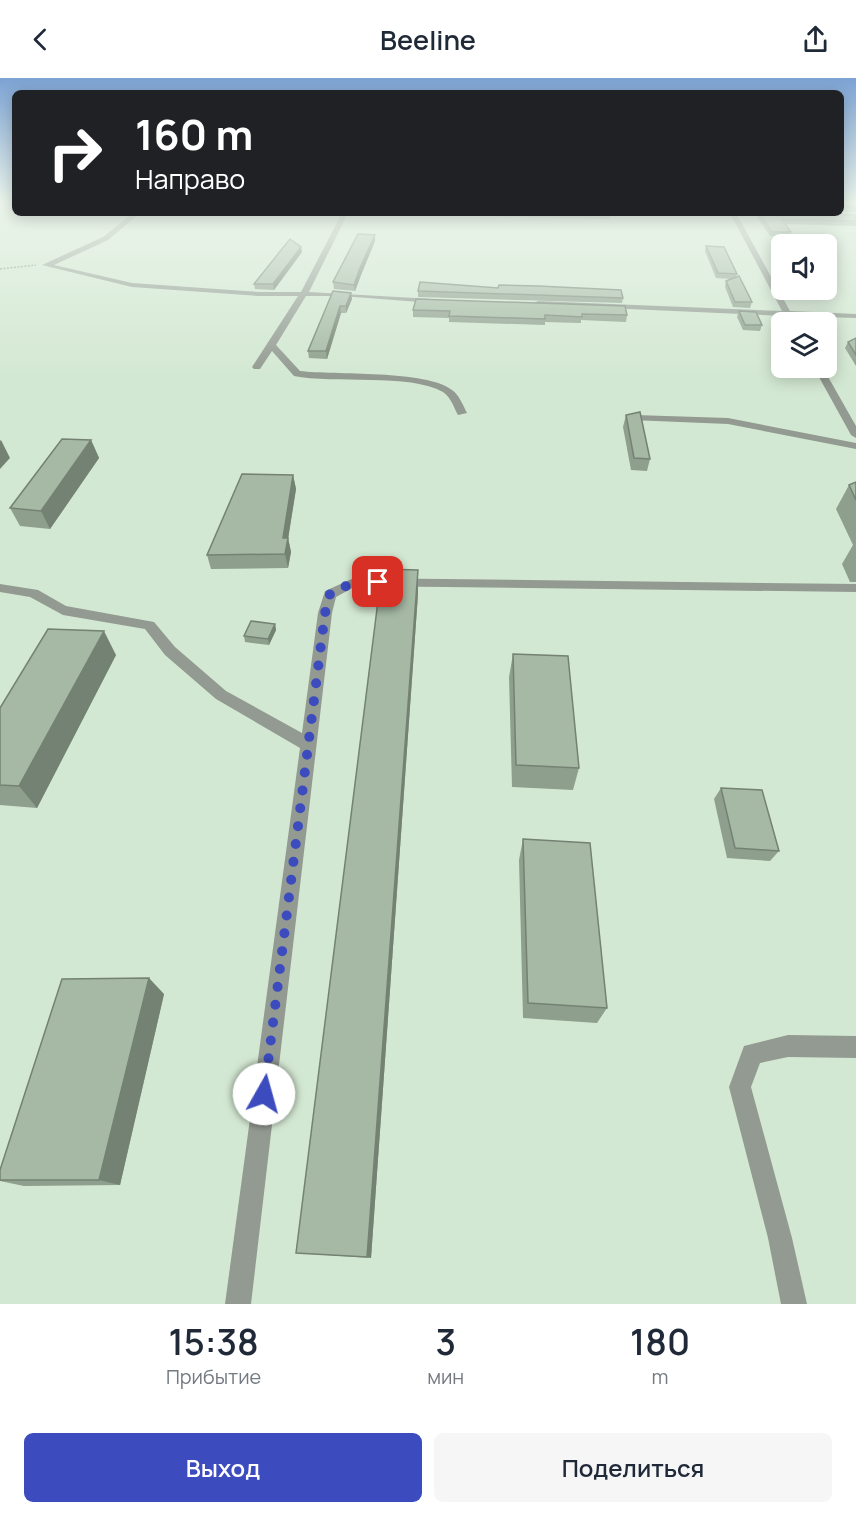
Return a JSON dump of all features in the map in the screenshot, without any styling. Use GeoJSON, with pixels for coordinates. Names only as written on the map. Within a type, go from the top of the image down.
{"type":"FeatureCollection","features":[{"type":"Feature","properties":{"kind":"street"},"geometry":{"type":"LineString","coordinates":[[46,265],[56,261]]}},
{"type":"Feature","properties":{"kind":"street"},"geometry":{"type":"LineString","coordinates":[[257,367],[303,295],[320,261]]}},
{"type":"Feature","properties":{"kind":"street"},"geometry":{"type":"LineString","coordinates":[[760,261],[787,312]]}},
{"type":"Feature","properties":{"kind":"street"},"geometry":{"type":"LineString","coordinates":[[46,265],[132,285],[448,301]]}},
{"type":"Feature","properties":{"kind":"street"},"geometry":{"type":"LineString","coordinates":[[526,303],[771,312]]}},
{"type":"Feature","properties":{"kind":"street"},"geometry":{"type":"LineString","coordinates":[[837,315],[856,316]]}},
{"type":"Feature","properties":{"kind":"street"},"geometry":{"type":"LineString","coordinates":[[271,345],[297,374],[405,381],[434,386],[448,391],[462,413]]}},
{"type":"Feature","properties":{"kind":"street"},"geometry":{"type":"LineString","coordinates":[[825,378],[851,418],[856,435]]}},
{"type":"Feature","properties":{"kind":"street"},"geometry":{"type":"LineString","coordinates":[[635,418],[728,421],[856,446]]}},
{"type":"Feature","properties":{"kind":"street"},"geometry":{"type":"LineString","coordinates":[[238,1304],[330,594],[354,582],[856,588]]}},
{"type":"Feature","properties":{"kind":"street"},"geometry":{"type":"LineString","coordinates":[[0,588],[33,593],[63,610],[149,625],[170,651],[221,695],[309,745]]}},
{"type":"Feature","properties":{"kind":"street"},"geometry":{"type":"LineString","coordinates":[[794,1304],[780,1238],[740,1087],[752,1054],[788,1046],[856,1047]]}},
{"type":"Feature","properties":{"kind":"path"},"geometry":{"type":"LineString","coordinates":[[0,269],[46,265]]}},
{"type":"Feature","properties":{"kind":"building"},"geometry":{"type":"Polygon","coordinates":[[[272,261],[290,261],[273,284],[254,284],[272,261]]]}},
{"type":"Feature","properties":{"kind":"building"},"geometry":{"type":"Polygon","coordinates":[[[344,261],[363,261],[354,285],[333,282],[344,261]]]}},
{"type":"Feature","properties":{"kind":"building"},"geometry":{"type":"Polygon","coordinates":[[[713,261],[731,261],[737,274],[718,273],[713,261]]]}},
{"type":"Feature","properties":{"kind":"building"},"geometry":{"type":"Polygon","coordinates":[[[739,276],[752,302],[735,302],[726,281],[739,276]]]}},
{"type":"Feature","properties":{"kind":"building"},"geometry":{"type":"Polygon","coordinates":[[[420,282],[498,288],[499,285],[621,290],[623,298],[418,291],[420,282]]]}},
{"type":"Feature","properties":{"kind":"building"},"geometry":{"type":"Polygon","coordinates":[[[333,291],[351,293],[346,306],[340,306],[326,351],[308,351],[333,291]]]}},
{"type":"Feature","properties":{"kind":"building"},"geometry":{"type":"Polygon","coordinates":[[[416,299],[625,306],[627,315],[582,314],[582,317],[545,315],[545,319],[449,316],[450,311],[413,310],[416,299]]]}},
{"type":"Feature","properties":{"kind":"building"},"geometry":{"type":"Polygon","coordinates":[[[739,311],[756,312],[762,325],[745,325],[739,311]]]}},
{"type":"Feature","properties":{"kind":"building"},"geometry":{"type":"Polygon","coordinates":[[[856,338],[856,355],[848,342],[856,338]]]}},
{"type":"Feature","properties":{"kind":"building"},"geometry":{"type":"Polygon","coordinates":[[[640,412],[650,459],[634,458],[626,415],[640,412]]]}},
{"type":"Feature","properties":{"kind":"building"},"geometry":{"type":"Polygon","coordinates":[[[62,439],[91,440],[41,511],[10,508],[62,439]]]}},
{"type":"Feature","properties":{"kind":"building"},"geometry":{"type":"Polygon","coordinates":[[[242,474],[293,475],[283,538],[288,538],[285,554],[207,555],[242,474]]]}},
{"type":"Feature","properties":{"kind":"building"},"geometry":{"type":"Polygon","coordinates":[[[856,482],[856,500],[849,485],[856,482]]]}},
{"type":"Feature","properties":{"kind":"building"},"geometry":{"type":"Polygon","coordinates":[[[382,569],[418,570],[367,1257],[296,1253],[382,569]]]}},
{"type":"Feature","properties":{"kind":"building"},"geometry":{"type":"Polygon","coordinates":[[[251,621],[275,624],[268,639],[244,636],[251,621]]]}},
{"type":"Feature","properties":{"kind":"building"},"geometry":{"type":"Polygon","coordinates":[[[48,629],[104,631],[19,786],[0,785],[0,708],[48,629]]]}},
{"type":"Feature","properties":{"kind":"building"},"geometry":{"type":"Polygon","coordinates":[[[513,654],[568,656],[579,768],[516,765],[513,654]]]}},
{"type":"Feature","properties":{"kind":"building"},"geometry":{"type":"Polygon","coordinates":[[[721,788],[762,790],[779,851],[735,848],[721,788]]]}},
{"type":"Feature","properties":{"kind":"building"},"geometry":{"type":"Polygon","coordinates":[[[523,839],[590,843],[607,1008],[528,1003],[523,839]]]}},
{"type":"Feature","properties":{"kind":"building"},"geometry":{"type":"Polygon","coordinates":[[[149,978],[99,1180],[0,1180],[0,1170],[62,979],[149,978]]]}},
{"type":"Feature","properties":{"kind":"route"},"geometry":{"type":"LineString","coordinates":[[264,1094],[325,613],[330,594],[354,582],[378,582]]}}]}
